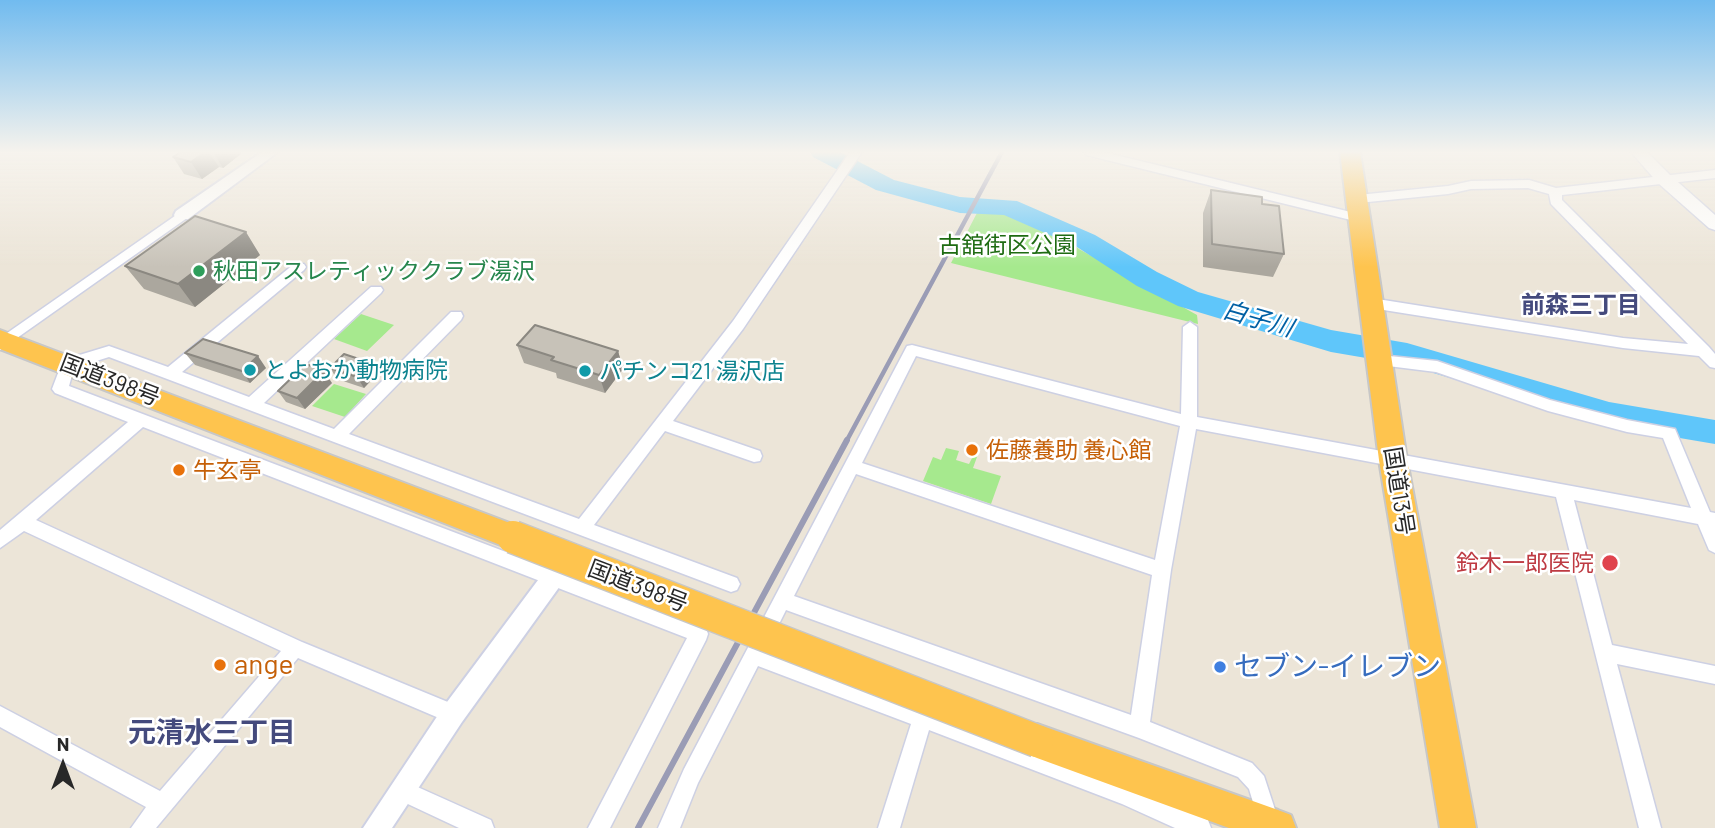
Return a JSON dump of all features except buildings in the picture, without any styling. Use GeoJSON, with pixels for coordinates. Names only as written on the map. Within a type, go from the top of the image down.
{"type":"FeatureCollection","features":[{"type":"Feature","properties":{"kind":"highway","name":"国道13号"},"geometry":{"type":"LineString","coordinates":[[1356,191],[1393,460],[1458,828]]}},
{"type":"Feature","properties":{"kind":"highway","name":"国道398号"},"geometry":{"type":"LineString","coordinates":[[2,342],[68,364],[1037,741],[1272,827]]}},
{"type":"Feature","properties":{"kind":"main road"},"geometry":{"type":"LineString","coordinates":[[1677,191],[1715,224]]}},
{"type":"Feature","properties":{"kind":"street"},"geometry":{"type":"LineString","coordinates":[[2,342],[216,191]]}},
{"type":"Feature","properties":{"kind":"street"},"geometry":{"type":"LineString","coordinates":[[582,528],[738,325],[829,191]]}},
{"type":"Feature","properties":{"kind":"street"},"geometry":{"type":"LineString","coordinates":[[1277,191],[1358,208],[1445,191]]}},
{"type":"Feature","properties":{"kind":"street"},"geometry":{"type":"LineString","coordinates":[[1551,191],[1566,191]]}},
{"type":"Feature","properties":{"kind":"street"},"geometry":{"type":"LineString","coordinates":[[1555,192],[1556,201],[1710,357]]}},
{"type":"Feature","properties":{"kind":"street"},"geometry":{"type":"LineString","coordinates":[[170,374],[299,267]]}},
{"type":"Feature","properties":{"kind":"street"},"geometry":{"type":"LineString","coordinates":[[251,404],[376,290]]}},
{"type":"Feature","properties":{"kind":"street"},"geometry":{"type":"LineString","coordinates":[[1371,303],[1710,357]]}},
{"type":"Feature","properties":{"kind":"street"},"geometry":{"type":"LineString","coordinates":[[337,436],[456,316]]}},
{"type":"Feature","properties":{"kind":"street"},"geometry":{"type":"LineString","coordinates":[[1139,728],[1162,570],[1189,422],[1190,327]]}},
{"type":"Feature","properties":{"kind":"street"},"geometry":{"type":"LineString","coordinates":[[1378,348],[1548,405],[1627,426],[1669,433],[1710,519],[1715,545]]}},
{"type":"Feature","properties":{"kind":"street"},"geometry":{"type":"LineString","coordinates":[[669,828],[691,776],[912,350],[1189,422],[1710,519]]}},
{"type":"Feature","properties":{"kind":"street"},"geometry":{"type":"LineString","coordinates":[[599,828],[699,634],[60,389],[68,364],[109,351],[731,584]]}},
{"type":"Feature","properties":{"kind":"street"},"geometry":{"type":"LineString","coordinates":[[0,541],[141,420]]}},
{"type":"Feature","properties":{"kind":"street"},"geometry":{"type":"LineString","coordinates":[[662,424],[754,456]]}},
{"type":"Feature","properties":{"kind":"street"},"geometry":{"type":"LineString","coordinates":[[852,466],[1162,570]]}},
{"type":"Feature","properties":{"kind":"street"},"geometry":{"type":"LineString","coordinates":[[1563,492],[1650,828]]}},
{"type":"Feature","properties":{"kind":"street"},"geometry":{"type":"LineString","coordinates":[[22,522],[295,648],[453,715]]}},
{"type":"Feature","properties":{"kind":"street"},"geometry":{"type":"LineString","coordinates":[[376,828],[453,715],[552,579]]}},
{"type":"Feature","properties":{"kind":"street"},"geometry":{"type":"LineString","coordinates":[[782,600],[1139,728],[1245,770],[1257,783],[1272,827]]}},
{"type":"Feature","properties":{"kind":"street"},"geometry":{"type":"LineString","coordinates":[[142,828],[295,648]]}},
{"type":"Feature","properties":{"kind":"street"},"geometry":{"type":"LineString","coordinates":[[1604,652],[1715,675]]}},
{"type":"Feature","properties":{"kind":"street"},"geometry":{"type":"LineString","coordinates":[[754,654],[1126,795],[1200,828]]}},
{"type":"Feature","properties":{"kind":"street"},"geometry":{"type":"LineString","coordinates":[[0,716],[163,804]]}},
{"type":"Feature","properties":{"kind":"street"},"geometry":{"type":"LineString","coordinates":[[889,828],[922,719]]}},
{"type":"Feature","properties":{"kind":"street"},"geometry":{"type":"LineString","coordinates":[[402,791],[484,828]]}},
{"type":"Feature","properties":{"kind":"green space","name":"古舘街区公園"},"geometry":{"type":"Polygon","coordinates":[[[979,209],[1016,216],[1065,237],[1079,249],[1197,315],[1198,324],[951,263],[979,209]]]}},
{"type":"Feature","properties":{"kind":"green space"},"geometry":{"type":"Polygon","coordinates":[[[361,314],[394,325],[367,351],[334,339],[361,314]]]}},
{"type":"Feature","properties":{"kind":"green space"},"geometry":{"type":"Polygon","coordinates":[[[334,384],[366,394],[345,417],[312,406],[334,384]]]}},
{"type":"Feature","properties":{"kind":"green space"},"geometry":{"type":"Polygon","coordinates":[[[946,448],[959,451],[956,460],[969,464],[973,456],[977,457],[973,468],[1001,476],[991,504],[923,481],[933,457],[941,460],[946,448]]]}},
{"type":"Feature","properties":{"kind":"waterway","name":"白子川"},"geometry":{"type":"LineString","coordinates":[[906,191],[960,205],[1008,207],[1086,241],[1147,279],[1188,299],[1331,341],[1407,354],[1609,414],[1715,432]]}},
{"type":"Feature","properties":{"kind":"railway"},"geometry":{"type":"LineString","coordinates":[[846,442],[981,191]]}},
{"type":"Feature","properties":{"kind":"railway"},"geometry":{"type":"LineString","coordinates":[[638,828],[847,440]]}},
{"type":"Feature","properties":{"kind":"place","name":"秋田アスレティッククラブ湯沢"},"geometry":{"type":"Point","coordinates":[199,271]}},
{"type":"Feature","properties":{"kind":"place","name":"とよおか動物病院"},"geometry":{"type":"Point","coordinates":[250,370]}},
{"type":"Feature","properties":{"kind":"place","name":"パチンコ21 湯沢店"},"geometry":{"type":"Point","coordinates":[585,371]}},
{"type":"Feature","properties":{"kind":"place","name":"佐藤養助 養心館"},"geometry":{"type":"Point","coordinates":[972,450]}},
{"type":"Feature","properties":{"kind":"place","name":"牛玄亭"},"geometry":{"type":"Point","coordinates":[179,470]}},
{"type":"Feature","properties":{"kind":"place","name":"鈴木一郎医院"},"geometry":{"type":"Point","coordinates":[1610,563]}},
{"type":"Feature","properties":{"kind":"place","name":"ange"},"geometry":{"type":"Point","coordinates":[220,665]}},
{"type":"Feature","properties":{"kind":"place","name":"セブン-イレブン"},"geometry":{"type":"Point","coordinates":[1220,667]}},
{"type":"Feature","properties":{"kind":"district","name":"前森三丁目"},"geometry":{"type":"Point","coordinates":[1581,305]}},
{"type":"Feature","properties":{"kind":"district","name":"元清水三丁目"},"geometry":{"type":"Point","coordinates":[212,733]}}]}
